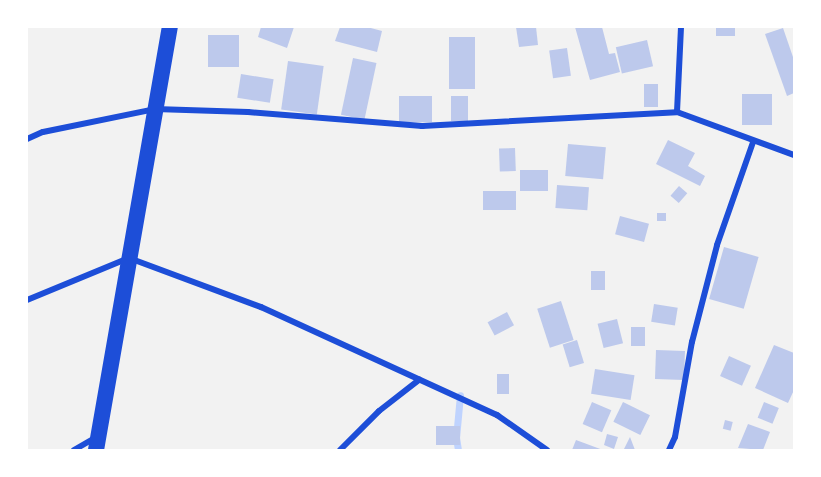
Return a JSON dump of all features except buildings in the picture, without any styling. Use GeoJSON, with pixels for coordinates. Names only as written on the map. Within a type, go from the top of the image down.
{"type":"FeatureCollection","features":[{"type":"Feature","properties":{"kind":"highway"},"geometry":{"type":"LineString","coordinates":[[97,443],[170,27]]}},
{"type":"Feature","properties":{"kind":"street"},"geometry":{"type":"LineString","coordinates":[[677,112],[681,27]]}},
{"type":"Feature","properties":{"kind":"street"},"geometry":{"type":"LineString","coordinates":[[27,139],[43,132],[155,109],[248,112],[422,126],[677,112],[753,142],[794,155]]}},
{"type":"Feature","properties":{"kind":"street"},"geometry":{"type":"LineString","coordinates":[[669,450],[675,437],[692,342],[717,245],[753,142]]}},
{"type":"Feature","properties":{"kind":"street"},"geometry":{"type":"LineString","coordinates":[[27,300],[129,258],[261,307],[496,415],[547,450]]}},
{"type":"Feature","properties":{"kind":"street"},"geometry":{"type":"LineString","coordinates":[[340,450],[379,411],[419,380]]}},
{"type":"Feature","properties":{"kind":"street"},"geometry":{"type":"LineString","coordinates":[[74,450],[97,443]]}},
{"type":"Feature","properties":{"kind":"waterway"},"geometry":{"type":"LineString","coordinates":[[458,450],[456,438],[460,395]]}}]}
